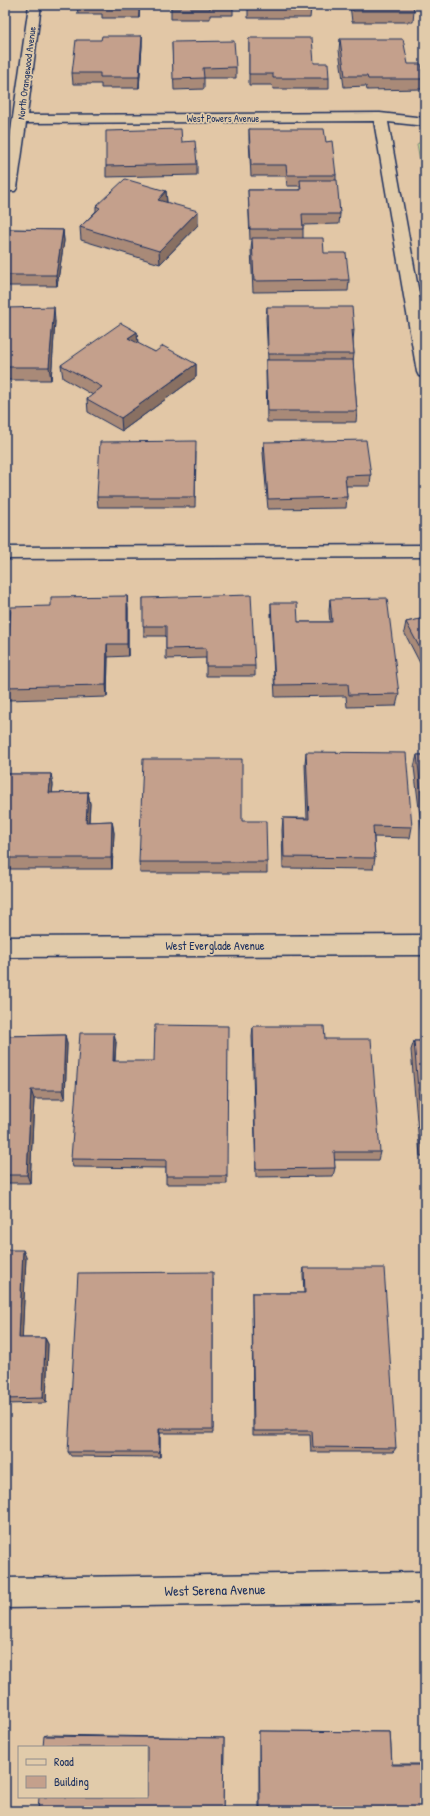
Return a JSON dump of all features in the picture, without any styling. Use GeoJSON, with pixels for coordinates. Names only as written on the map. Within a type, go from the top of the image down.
{"type":"FeatureCollection","features":[{"type":"Feature","properties":{"kind":"street","name":"North Orangewood Avenue"},"geometry":{"type":"LineString","coordinates":[[10,188],[35,5]]}},
{"type":"Feature","properties":{"kind":"street","name":"West Powers Avenue"},"geometry":{"type":"LineString","coordinates":[[20,120],[380,117],[425,122]]}},
{"type":"Feature","properties":{"kind":"street"},"geometry":{"type":"LineString","coordinates":[[380,117],[425,372]]}},
{"type":"Feature","properties":{"kind":"street"},"geometry":{"type":"LineString","coordinates":[[5,554],[425,551]]}},
{"type":"Feature","properties":{"kind":"street","name":"West Everglade Avenue"},"geometry":{"type":"LineString","coordinates":[[5,947],[425,945]]}},
{"type":"Feature","properties":{"kind":"street","name":"West Serena Avenue"},"geometry":{"type":"LineString","coordinates":[[5,1593],[425,1587]]}},
{"type":"Feature","properties":{"kind":"green space"},"geometry":{"type":"Polygon","coordinates":[[[425,140],[425,188],[417,144],[425,140]]]}},
{"type":"Feature","properties":{"kind":"building"},"geometry":{"type":"Polygon","coordinates":[[[102,5],[139,5],[139,8],[102,8],[102,5]]]}},
{"type":"Feature","properties":{"kind":"building"},"geometry":{"type":"Polygon","coordinates":[[[171,5],[210,5],[210,9],[171,9],[171,5]]]}},
{"type":"Feature","properties":{"kind":"building"},"geometry":{"type":"Polygon","coordinates":[[[248,5],[311,5],[311,8],[248,8],[248,5]]]}},
{"type":"Feature","properties":{"kind":"building"},"geometry":{"type":"Polygon","coordinates":[[[352,5],[413,5],[414,11],[353,11],[352,5]]]}},
{"type":"Feature","properties":{"kind":"building"},"geometry":{"type":"Polygon","coordinates":[[[102,36],[142,36],[139,77],[100,77],[100,73],[72,73],[76,40],[101,40],[102,36]]]}},
{"type":"Feature","properties":{"kind":"building"},"geometry":{"type":"Polygon","coordinates":[[[249,38],[312,38],[314,63],[328,63],[329,78],[273,78],[273,74],[249,74],[249,38]]]}},
{"type":"Feature","properties":{"kind":"building"},"geometry":{"type":"Polygon","coordinates":[[[340,39],[403,39],[408,64],[421,64],[424,79],[368,79],[367,76],[345,76],[340,39]]]}},
{"type":"Feature","properties":{"kind":"building"},"geometry":{"type":"Polygon","coordinates":[[[234,41],[236,67],[203,68],[204,78],[173,79],[172,42],[234,41]]]}},
{"type":"Feature","properties":{"kind":"building"},"geometry":{"type":"Polygon","coordinates":[[[181,129],[182,142],[195,141],[197,164],[106,166],[106,131],[181,129]]]}},
{"type":"Feature","properties":{"kind":"building"},"geometry":{"type":"Polygon","coordinates":[[[249,129],[324,129],[326,142],[332,141],[336,175],[287,175],[286,165],[251,165],[249,129]]]}},
{"type":"Feature","properties":{"kind":"building"},"geometry":{"type":"Polygon","coordinates":[[[125,179],[166,191],[158,200],[198,211],[159,251],[80,227],[100,208],[96,206],[125,179]]]}},
{"type":"Feature","properties":{"kind":"building"},"geometry":{"type":"Polygon","coordinates":[[[300,180],[337,180],[340,214],[302,214],[303,229],[250,229],[248,190],[301,190],[300,180]]]}},
{"type":"Feature","properties":{"kind":"building"},"geometry":{"type":"Polygon","coordinates":[[[5,229],[63,230],[56,275],[5,275],[5,229]]]}},
{"type":"Feature","properties":{"kind":"building"},"geometry":{"type":"Polygon","coordinates":[[[252,238],[323,238],[324,253],[346,253],[349,280],[254,281],[252,238]]]}},
{"type":"Feature","properties":{"kind":"building"},"geometry":{"type":"Polygon","coordinates":[[[54,307],[49,367],[5,367],[5,308],[54,307]]]}},
{"type":"Feature","properties":{"kind":"building"},"geometry":{"type":"Polygon","coordinates":[[[267,307],[352,307],[354,354],[268,354],[267,307]]]}},
{"type":"Feature","properties":{"kind":"building"},"geometry":{"type":"Polygon","coordinates":[[[121,323],[137,332],[128,338],[155,352],[163,346],[196,364],[121,418],[87,399],[102,387],[61,365],[121,323]]]}},
{"type":"Feature","properties":{"kind":"building"},"geometry":{"type":"Polygon","coordinates":[[[266,360],[353,360],[357,411],[268,411],[266,360]]]}},
{"type":"Feature","properties":{"kind":"building"},"geometry":{"type":"Polygon","coordinates":[[[366,440],[371,475],[345,476],[347,497],[268,499],[264,442],[366,440]]]}},
{"type":"Feature","properties":{"kind":"building"},"geometry":{"type":"Polygon","coordinates":[[[196,441],[195,497],[97,497],[100,442],[196,441]]]}},
{"type":"Feature","properties":{"kind":"building"},"geometry":{"type":"Polygon","coordinates":[[[251,595],[255,666],[206,666],[206,648],[166,649],[166,626],[143,626],[143,598],[251,595]]]}},
{"type":"Feature","properties":{"kind":"building"},"geometry":{"type":"Polygon","coordinates":[[[127,596],[127,644],[107,644],[106,685],[5,687],[11,607],[51,606],[51,597],[127,596]]]}},
{"type":"Feature","properties":{"kind":"building"},"geometry":{"type":"Polygon","coordinates":[[[387,598],[399,694],[349,695],[348,684],[275,685],[271,603],[297,603],[298,622],[332,622],[330,599],[387,598]]]}},
{"type":"Feature","properties":{"kind":"building"},"geometry":{"type":"Polygon","coordinates":[[[425,618],[425,652],[422,652],[406,622],[425,618]]]}},
{"type":"Feature","properties":{"kind":"building"},"geometry":{"type":"Polygon","coordinates":[[[306,752],[406,753],[412,827],[373,826],[375,858],[284,857],[283,818],[309,819],[306,752]]]}},
{"type":"Feature","properties":{"kind":"building"},"geometry":{"type":"Polygon","coordinates":[[[417,755],[425,755],[425,825],[417,755]]]}},
{"type":"Feature","properties":{"kind":"building"},"geometry":{"type":"Polygon","coordinates":[[[143,759],[242,759],[242,821],[266,821],[267,862],[139,862],[143,759]]]}},
{"type":"Feature","properties":{"kind":"building"},"geometry":{"type":"Polygon","coordinates":[[[5,774],[51,774],[49,793],[88,792],[86,822],[112,821],[111,858],[5,858],[5,774]]]}},
{"type":"Feature","properties":{"kind":"building"},"geometry":{"type":"Polygon","coordinates":[[[155,1025],[228,1026],[227,1176],[166,1176],[166,1160],[71,1159],[80,1033],[114,1033],[113,1061],[154,1061],[155,1025]]]}},
{"type":"Feature","properties":{"kind":"building"},"geometry":{"type":"Polygon","coordinates":[[[253,1026],[324,1026],[325,1039],[371,1039],[380,1152],[334,1152],[335,1168],[256,1169],[253,1026]]]}},
{"type":"Feature","properties":{"kind":"building"},"geometry":{"type":"Polygon","coordinates":[[[65,1035],[63,1090],[31,1090],[27,1175],[5,1175],[5,1036],[65,1035]]]}},
{"type":"Feature","properties":{"kind":"building"},"geometry":{"type":"Polygon","coordinates":[[[414,1041],[425,1041],[425,1148],[423,1148],[414,1041]]]}},
{"type":"Feature","properties":{"kind":"building"},"geometry":{"type":"Polygon","coordinates":[[[5,1250],[23,1250],[19,1338],[45,1338],[43,1398],[5,1399],[5,1250]]]}},
{"type":"Feature","properties":{"kind":"building"},"geometry":{"type":"Polygon","coordinates":[[[304,1268],[384,1268],[396,1448],[313,1447],[312,1431],[254,1431],[252,1293],[305,1293],[304,1268]]]}},
{"type":"Feature","properties":{"kind":"building"},"geometry":{"type":"Polygon","coordinates":[[[213,1272],[213,1429],[159,1429],[159,1452],[68,1452],[78,1273],[213,1272]]]}},
{"type":"Feature","properties":{"kind":"building"},"geometry":{"type":"Polygon","coordinates":[[[259,1731],[390,1732],[392,1765],[425,1765],[425,1811],[260,1811],[259,1731]]]}},
{"type":"Feature","properties":{"kind":"building"},"geometry":{"type":"Polygon","coordinates":[[[44,1736],[224,1738],[223,1811],[38,1811],[39,1798],[148,1798],[148,1746],[43,1746],[44,1736]]]}}]}
